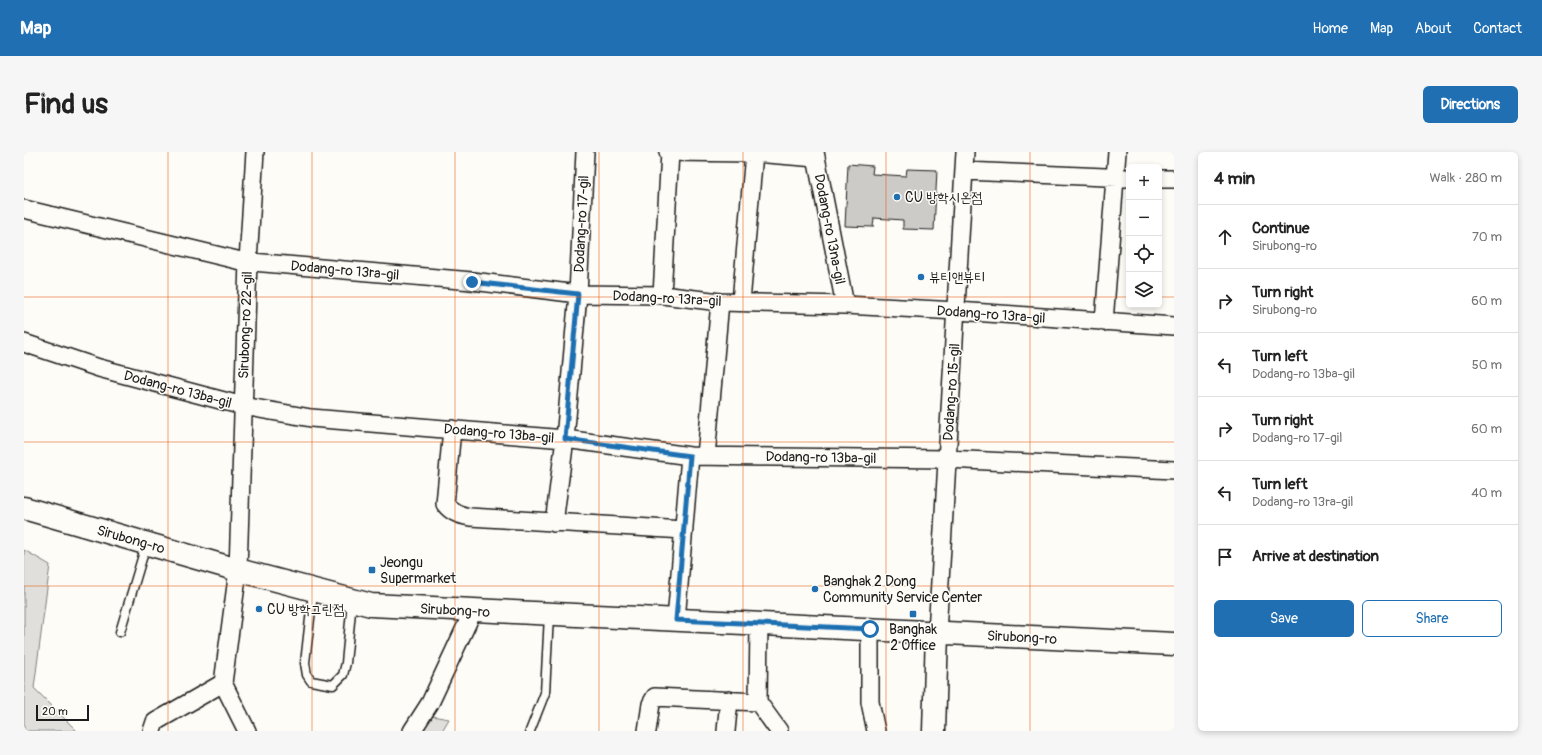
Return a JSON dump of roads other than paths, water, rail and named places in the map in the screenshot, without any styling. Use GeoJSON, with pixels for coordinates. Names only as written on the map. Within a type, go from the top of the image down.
{"type":"FeatureCollection","features":[{"type":"Feature","properties":{"kind":"street","name":"Sirubong-ro 22-gil"},"geometry":{"type":"LineString","coordinates":[[238,570],[248,261],[255,152]]}},
{"type":"Feature","properties":{"kind":"street","name":"Dodang-ro 17-gil"},"geometry":{"type":"LineString","coordinates":[[554,523],[565,439],[578,294],[585,152]]}},
{"type":"Feature","properties":{"kind":"street"},"geometry":{"type":"LineString","coordinates":[[662,295],[669,152],[816,155]]}},
{"type":"Feature","properties":{"kind":"street","name":"Dodang-ro 15-gil"},"geometry":{"type":"LineString","coordinates":[[937,633],[957,311],[965,152]]}},
{"type":"Feature","properties":{"kind":"street"},"geometry":{"type":"LineString","coordinates":[[1104,322],[1122,177],[1117,152]]}},
{"type":"Feature","properties":{"kind":"street"},"geometry":{"type":"LineString","coordinates":[[741,302],[754,153]]}},
{"type":"Feature","properties":{"kind":"street","name":"Dodang-ro 13na-gil"},"geometry":{"type":"LineString","coordinates":[[816,155],[844,306]]}},
{"type":"Feature","properties":{"kind":"street"},"geometry":{"type":"LineString","coordinates":[[964,171],[1122,177]]}},
{"type":"Feature","properties":{"kind":"street"},"geometry":{"type":"LineString","coordinates":[[1162,179],[1174,180]]}},
{"type":"Feature","properties":{"kind":"street","name":"Dodang-ro 13ra-gil"},"geometry":{"type":"LineString","coordinates":[[24,209],[248,261],[472,282],[578,294],[662,295],[720,302],[957,311],[1174,326]]}},
{"type":"Feature","properties":{"kind":"street"},"geometry":{"type":"LineString","coordinates":[[676,620],[684,530],[698,456],[720,302]]}},
{"type":"Feature","properties":{"kind":"street","name":"Dodang-ro 13ba-gil"},"geometry":{"type":"LineString","coordinates":[[24,343],[99,368],[243,406],[311,418],[565,439],[698,456],[947,459],[1174,470]]}},
{"type":"Feature","properties":{"kind":"street"},"geometry":{"type":"LineString","coordinates":[[452,429],[445,504],[450,510],[458,514],[470,517],[554,523],[684,530]]}},
{"type":"Feature","properties":{"kind":"street","name":"Sirubong-ro"},"geometry":{"type":"LineString","coordinates":[[24,508],[238,570],[371,605],[1174,644]]}},
{"type":"Feature","properties":{"kind":"street"},"geometry":{"type":"LineString","coordinates":[[238,570],[223,684],[247,731]]}},
{"type":"Feature","properties":{"kind":"street"},"geometry":{"type":"LineString","coordinates":[[412,731],[430,703],[473,610]]}},
{"type":"Feature","properties":{"kind":"street"},"geometry":{"type":"LineString","coordinates":[[759,623],[758,702],[779,731]]}},
{"type":"Feature","properties":{"kind":"street"},"geometry":{"type":"LineString","coordinates":[[870,629],[870,702],[876,731]]}},
{"type":"Feature","properties":{"kind":"street"},"geometry":{"type":"LineString","coordinates":[[934,731],[937,633]]}},
{"type":"Feature","properties":{"kind":"street"},"geometry":{"type":"LineString","coordinates":[[152,731],[155,722],[223,684]]}},
{"type":"Feature","properties":{"kind":"street"},"geometry":{"type":"LineString","coordinates":[[648,731],[651,704],[656,697],[758,702]]}},
{"type":"Feature","properties":{"kind":"street"},"geometry":{"type":"LineString","coordinates":[[726,731],[729,700]]}},
{"type":"Feature","properties":{"kind":"lane"},"geometry":{"type":"LineString","coordinates":[[120,632],[146,544]]}},
{"type":"Feature","properties":{"kind":"lane"},"geometry":{"type":"LineString","coordinates":[[314,590],[305,664],[307,675],[311,681],[333,685],[343,676],[346,663],[353,600]]}},
{"type":"Feature","properties":{"kind":"lane"},"geometry":{"type":"LineString","coordinates":[[530,731],[545,693],[549,614]]}},
{"type":"Feature","properties":{"kind":"place","name":"CU 방학시온점"},"geometry":{"type":"Point","coordinates":[897,197]}},
{"type":"Feature","properties":{"kind":"place","name":"뷰티앤뷰티"},"geometry":{"type":"Point","coordinates":[921,277]}},
{"type":"Feature","properties":{"kind":"place","name":"Jeongu Supermarket"},"geometry":{"type":"Point","coordinates":[372,570]}},
{"type":"Feature","properties":{"kind":"place","name":"Banghak 2 Dong Community Service Center"},"geometry":{"type":"Point","coordinates":[815,589]}},
{"type":"Feature","properties":{"kind":"place","name":"CU 방학그린점"},"geometry":{"type":"Point","coordinates":[259,609]}},
{"type":"Feature","properties":{"kind":"place","name":"Banghak 2 Office"},"geometry":{"type":"Point","coordinates":[913,614]}}]}
